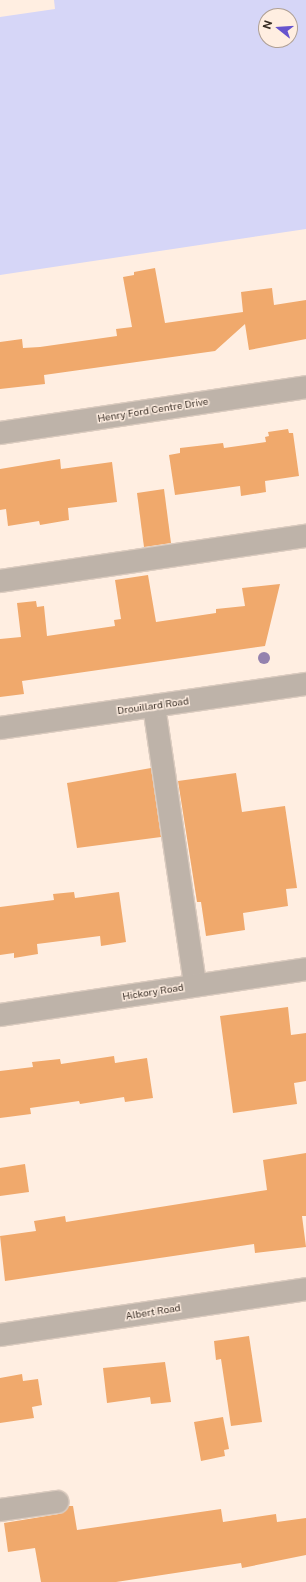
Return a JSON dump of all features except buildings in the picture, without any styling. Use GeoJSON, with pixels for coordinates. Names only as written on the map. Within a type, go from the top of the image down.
{"type":"FeatureCollection","features":[{"type":"Feature","properties":{"kind":"street","name":"Henry Ford Centre Drive"},"geometry":{"type":"LineString","coordinates":[[0,433],[306,387]]}},
{"type":"Feature","properties":{"kind":"street"},"geometry":{"type":"LineString","coordinates":[[0,581],[306,536]]}},
{"type":"Feature","properties":{"kind":"street","name":"Drouillard Road"},"geometry":{"type":"LineString","coordinates":[[0,728],[306,684]]}},
{"type":"Feature","properties":{"kind":"street"},"geometry":{"type":"LineString","coordinates":[[154,706],[195,985]]}},
{"type":"Feature","properties":{"kind":"street","name":"Hickory Road"},"geometry":{"type":"LineString","coordinates":[[0,1014],[306,968]]}},
{"type":"Feature","properties":{"kind":"street","name":"Albert Road"},"geometry":{"type":"LineString","coordinates":[[0,1335],[306,1290]]}},
{"type":"Feature","properties":{"kind":"street"},"geometry":{"type":"LineString","coordinates":[[0,1510],[57,1502]]}},
{"type":"Feature","properties":{"kind":"shaded area"},"geometry":{"type":"Polygon","coordinates":[[[54,0],[306,0],[306,229],[0,275],[0,17],[55,9],[54,0]]]}}]}
